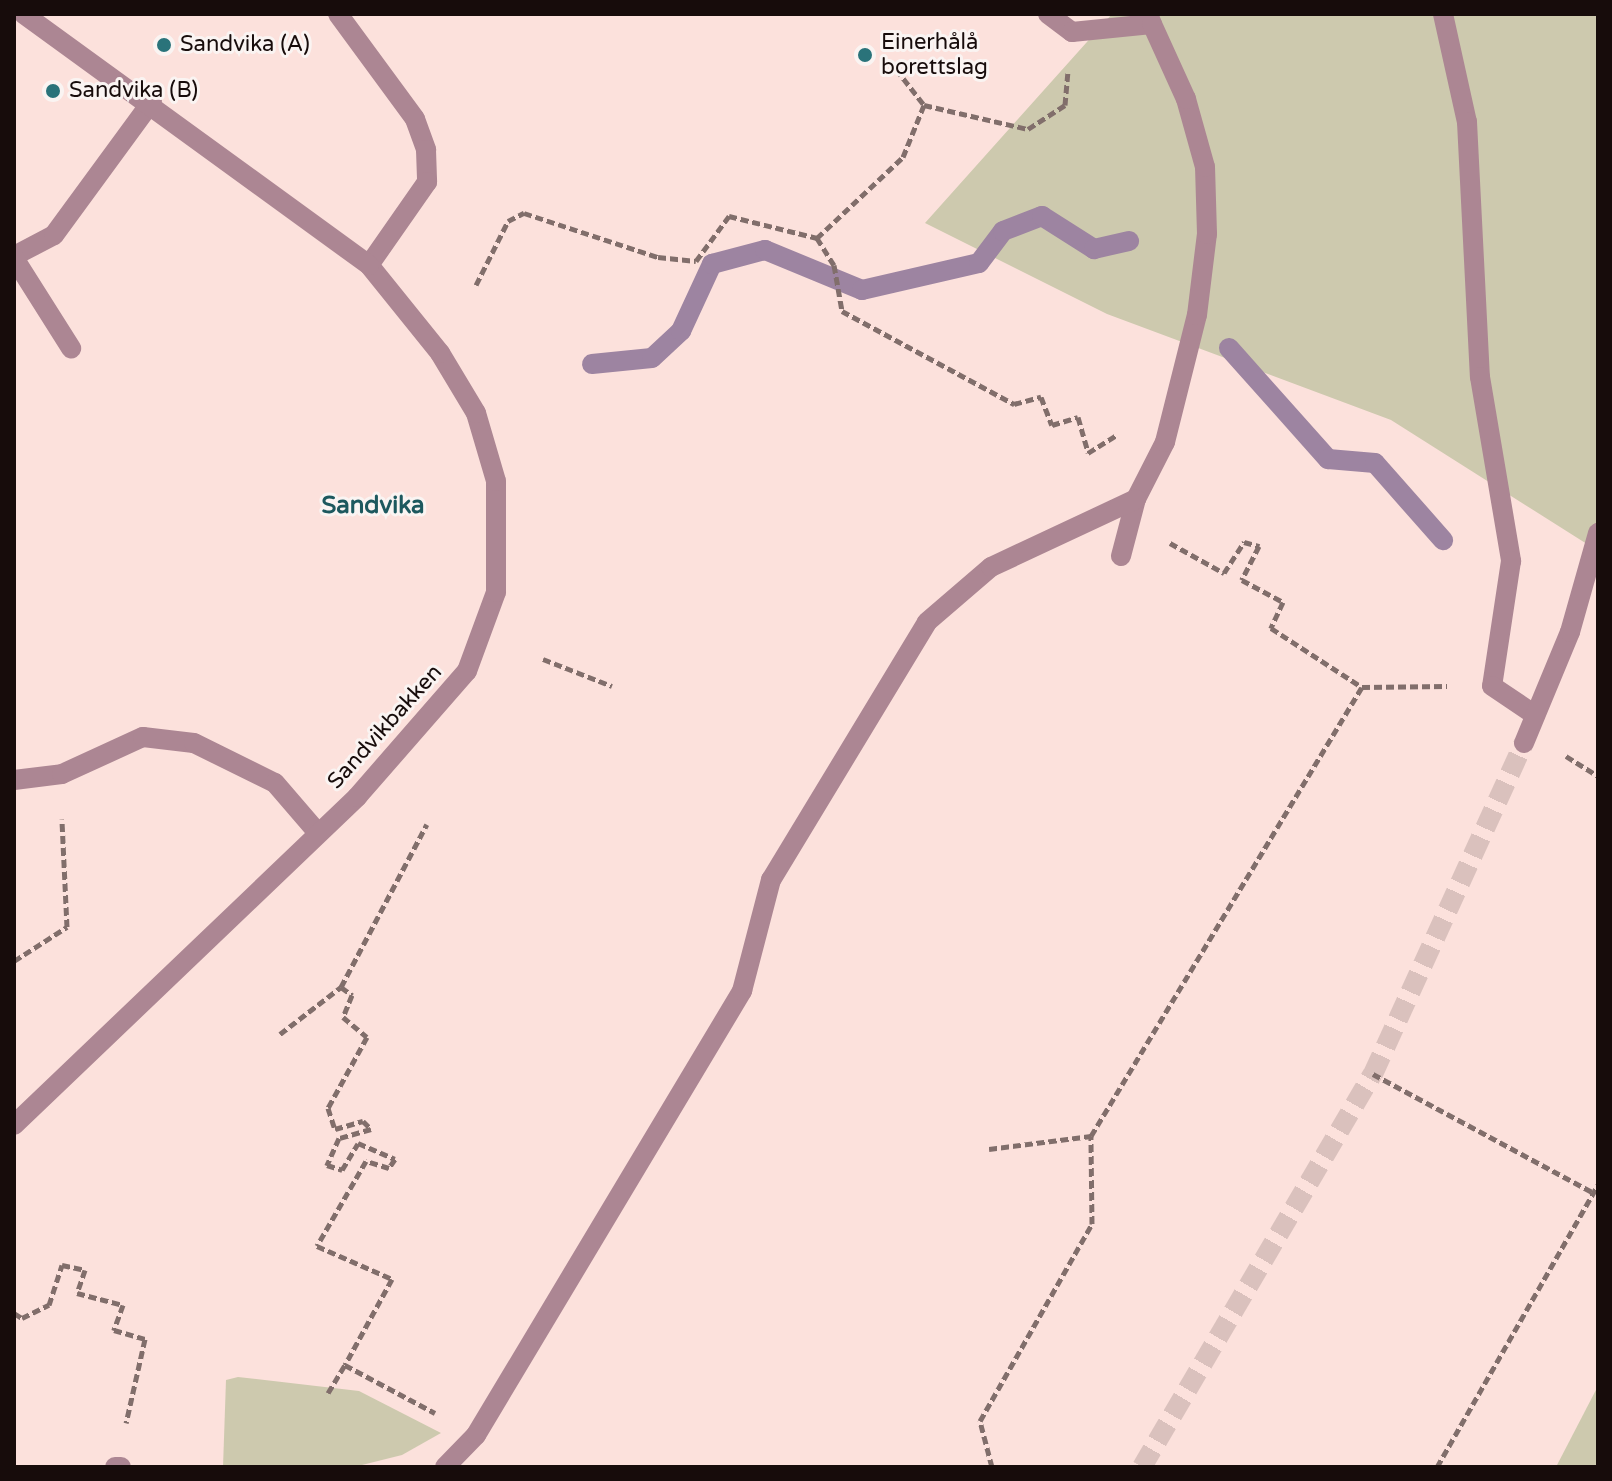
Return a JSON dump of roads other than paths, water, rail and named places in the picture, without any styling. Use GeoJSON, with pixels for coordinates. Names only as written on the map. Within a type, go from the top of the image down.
{"type":"FeatureCollection","features":[{"type":"Feature","properties":{"kind":"street","name":"Sandvikbakken"},"geometry":{"type":"LineString","coordinates":[[14,1125],[318,833],[467,671],[496,592],[496,481],[476,413],[440,353],[369,265],[152,101],[24,14]]}},
{"type":"Feature","properties":{"kind":"street"},"geometry":{"type":"LineString","coordinates":[[338,14],[415,119],[426,150],[427,182],[369,265]]}},
{"type":"Feature","properties":{"kind":"street"},"geometry":{"type":"LineString","coordinates":[[1048,14],[1072,32],[1150,19],[1186,99],[1201,154],[1207,234],[1197,315],[1165,442],[1136,499],[1121,556]]}},
{"type":"Feature","properties":{"kind":"street"},"geometry":{"type":"LineString","coordinates":[[1443,14],[1467,122],[1480,377],[1511,561],[1492,686],[1535,715]]}},
{"type":"Feature","properties":{"kind":"street"},"geometry":{"type":"LineString","coordinates":[[71,348],[14,257],[54,235],[152,101]]}},
{"type":"Feature","properties":{"kind":"street"},"geometry":{"type":"LineString","coordinates":[[445,1467],[476,1435],[742,991],[771,880],[927,622],[991,567],[1136,499]]}},
{"type":"Feature","properties":{"kind":"street"},"geometry":{"type":"LineString","coordinates":[[1524,743],[1570,632],[1598,533]]}},
{"type":"Feature","properties":{"kind":"street"},"geometry":{"type":"LineString","coordinates":[[14,780],[62,774],[143,737],[194,743],[275,783],[318,833]]}},
{"type":"Feature","properties":{"kind":"waterway"},"geometry":{"type":"LineString","coordinates":[[592,364],[652,358],[681,331],[712,264],[765,250],[862,290],[979,263],[1003,231],[1042,216],[1094,249],[1129,241]]}},
{"type":"Feature","properties":{"kind":"waterway"},"geometry":{"type":"LineString","coordinates":[[1229,348],[1328,459],[1375,463],[1443,540]]}},
{"type":"Feature","properties":{"kind":"tunnel"},"geometry":{"type":"LineString","coordinates":[[1142,1467],[1373,1074],[1524,743]]}},
{"type":"Feature","properties":{"kind":"place","name":"Sandvika (A)"},"geometry":{"type":"Point","coordinates":[164,45]}},
{"type":"Feature","properties":{"kind":"place","name":"Einerhålå borettslag"},"geometry":{"type":"Point","coordinates":[865,55]}},
{"type":"Feature","properties":{"kind":"place","name":"Sandvika (B)"},"geometry":{"type":"Point","coordinates":[53,91]}},
{"type":"Feature","properties":{"kind":"district","name":"Sandvika"},"geometry":{"type":"Point","coordinates":[373,506]}}]}
